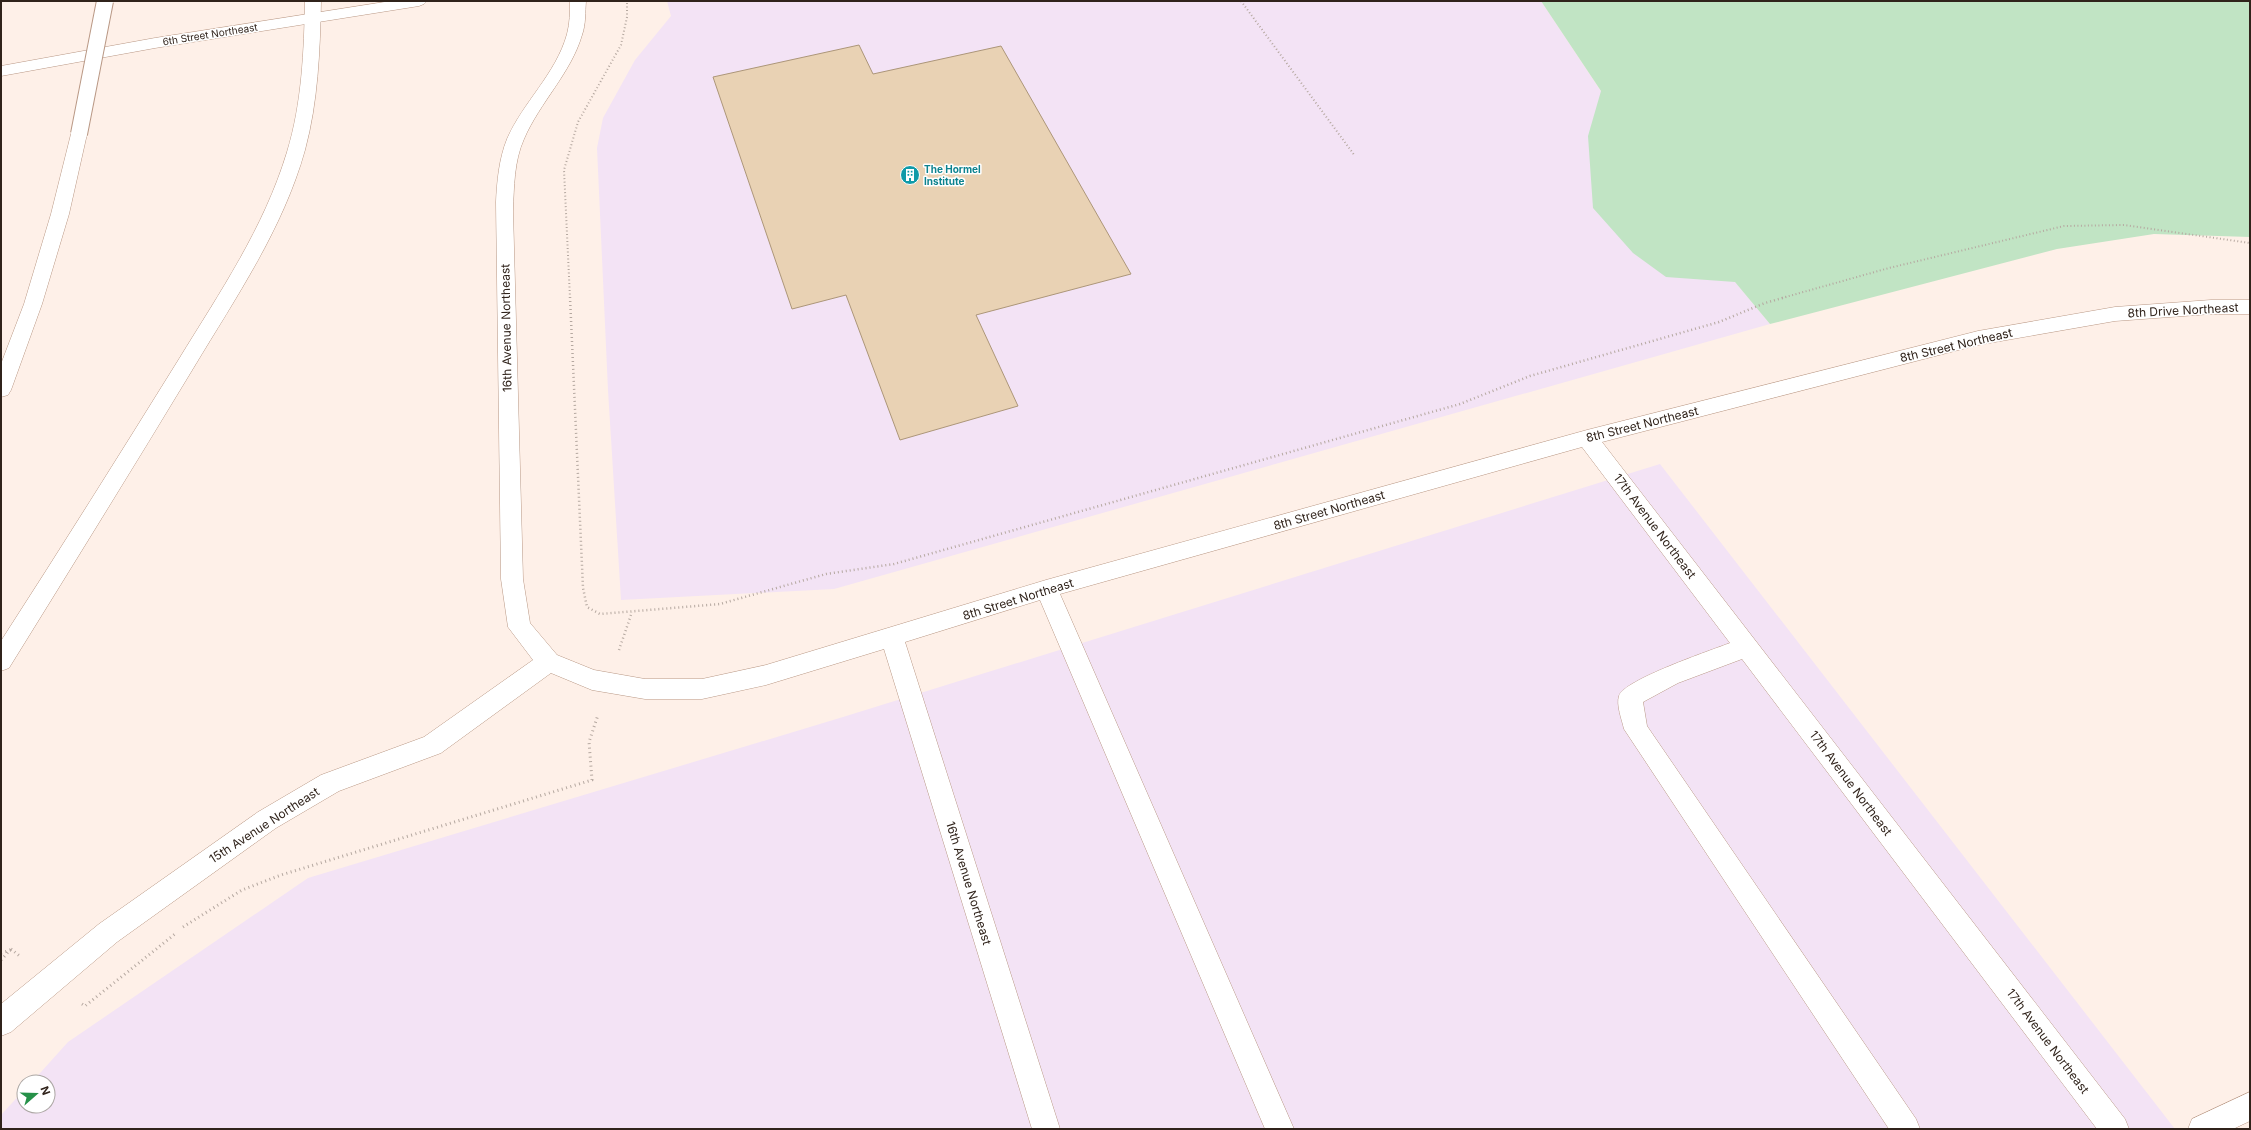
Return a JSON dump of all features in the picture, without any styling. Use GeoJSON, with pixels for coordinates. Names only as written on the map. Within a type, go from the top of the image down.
{"type":"FeatureCollection","features":[{"type":"Feature","properties":{"kind":"main road"},"geometry":{"type":"LineString","coordinates":[[1,390],[33,304],[60,214],[79,134],[105,1]]}},
{"type":"Feature","properties":{"kind":"main road","name":"6th Street Northeast"},"geometry":{"type":"LineString","coordinates":[[1,71],[155,43],[313,10],[420,1]]}},
{"type":"Feature","properties":{"kind":"main road","name":"16th Avenue Northeast"},"geometry":{"type":"LineString","coordinates":[[549,662],[519,627],[512,579],[504,219],[505,175],[515,140],[530,112],[569,52],[575,36],[578,1]]}},
{"type":"Feature","properties":{"kind":"main road"},"geometry":{"type":"LineString","coordinates":[[1,661],[172,387],[266,228],[291,169],[302,124],[310,70],[313,10]]}},
{"type":"Feature","properties":{"kind":"main road","name":"8th Drive Northeast"},"geometry":{"type":"LineString","coordinates":[[2115,314],[2211,307],[2250,307]]}},
{"type":"Feature","properties":{"kind":"main road","name":"8th Street Northeast"},"geometry":{"type":"LineString","coordinates":[[549,662],[592,680],[645,689],[702,688],[766,675],[892,638],[1046,589],[1587,438],[1978,338],[2115,314]]}},
{"type":"Feature","properties":{"kind":"main road","name":"17th Avenue Northeast"},"geometry":{"type":"LineString","coordinates":[[1587,438],[2115,1129]]}},
{"type":"Feature","properties":{"kind":"main road"},"geometry":{"type":"LineString","coordinates":[[1046,589],[1280,1129]]}},
{"type":"Feature","properties":{"kind":"main road","name":"16th Avenue Northeast"},"geometry":{"type":"LineString","coordinates":[[892,638],[1046,1129]]}},
{"type":"Feature","properties":{"kind":"main road"},"geometry":{"type":"LineString","coordinates":[[1747,647],[1670,676],[1630,697],[1636,729],[1906,1129]]}},
{"type":"Feature","properties":{"kind":"main road","name":"15th Avenue Northeast"},"geometry":{"type":"LineString","coordinates":[[1,1022],[108,933],[267,820],[330,783],[432,745],[549,662]]}},
{"type":"Feature","properties":{"kind":"main road"},"geometry":{"type":"LineString","coordinates":[[2202,1129],[2250,1106]]}},
{"type":"Feature","properties":{"kind":"path"},"geometry":{"type":"LineString","coordinates":[[627,1],[628,15],[623,43],[610,70],[586,108],[569,143],[564,170],[583,588],[587,607],[600,614],[720,604],[826,574],[894,564],[1460,404],[1530,376],[1719,322],[1765,303],[1889,268],[2064,226],[2124,225],[2250,243]]}},
{"type":"Feature","properties":{"kind":"path"},"geometry":{"type":"LineString","coordinates":[[1241,1],[1355,156]]}},
{"type":"Feature","properties":{"kind":"path"},"geometry":{"type":"LineString","coordinates":[[85,1006],[180,930],[242,890],[289,873],[592,780]]}},
{"type":"Feature","properties":{"kind":"path"},"geometry":{"type":"LineString","coordinates":[[1,953],[11,949],[1,960]]}},
{"type":"Feature","properties":{"kind":"shaded area"},"geometry":{"type":"Polygon","coordinates":[[[667,1],[1541,1],[1697,236],[1770,324],[834,589],[621,600],[608,390],[597,148],[603,118],[635,60],[671,16],[667,1]]]}},
{"type":"Feature","properties":{"kind":"shaded area"},"geometry":{"type":"Polygon","coordinates":[[[1660,464],[2175,1129],[1,1129],[1,1115],[16,1099],[16,1114],[56,1114],[56,1074],[39,1074],[68,1042],[308,878],[843,717],[1660,464]]]}},
{"type":"Feature","properties":{"kind":"green space"},"geometry":{"type":"Polygon","coordinates":[[[1541,1],[2250,1],[2250,237],[2154,234],[2057,249],[1770,324],[1735,282],[1666,277],[1633,253],[1593,208],[1588,136],[1601,91],[1541,1]]]}},
{"type":"Feature","properties":{"kind":"building","name":"The Hormel Institute"},"geometry":{"type":"Polygon","coordinates":[[[859,45],[873,74],[1001,46],[1131,274],[976,315],[1018,406],[900,440],[846,295],[792,309],[713,77],[859,45]]]}},
{"type":"Feature","properties":{"kind":"place","name":"The Hormel Institute"},"geometry":{"type":"Point","coordinates":[910,175]}}]}
